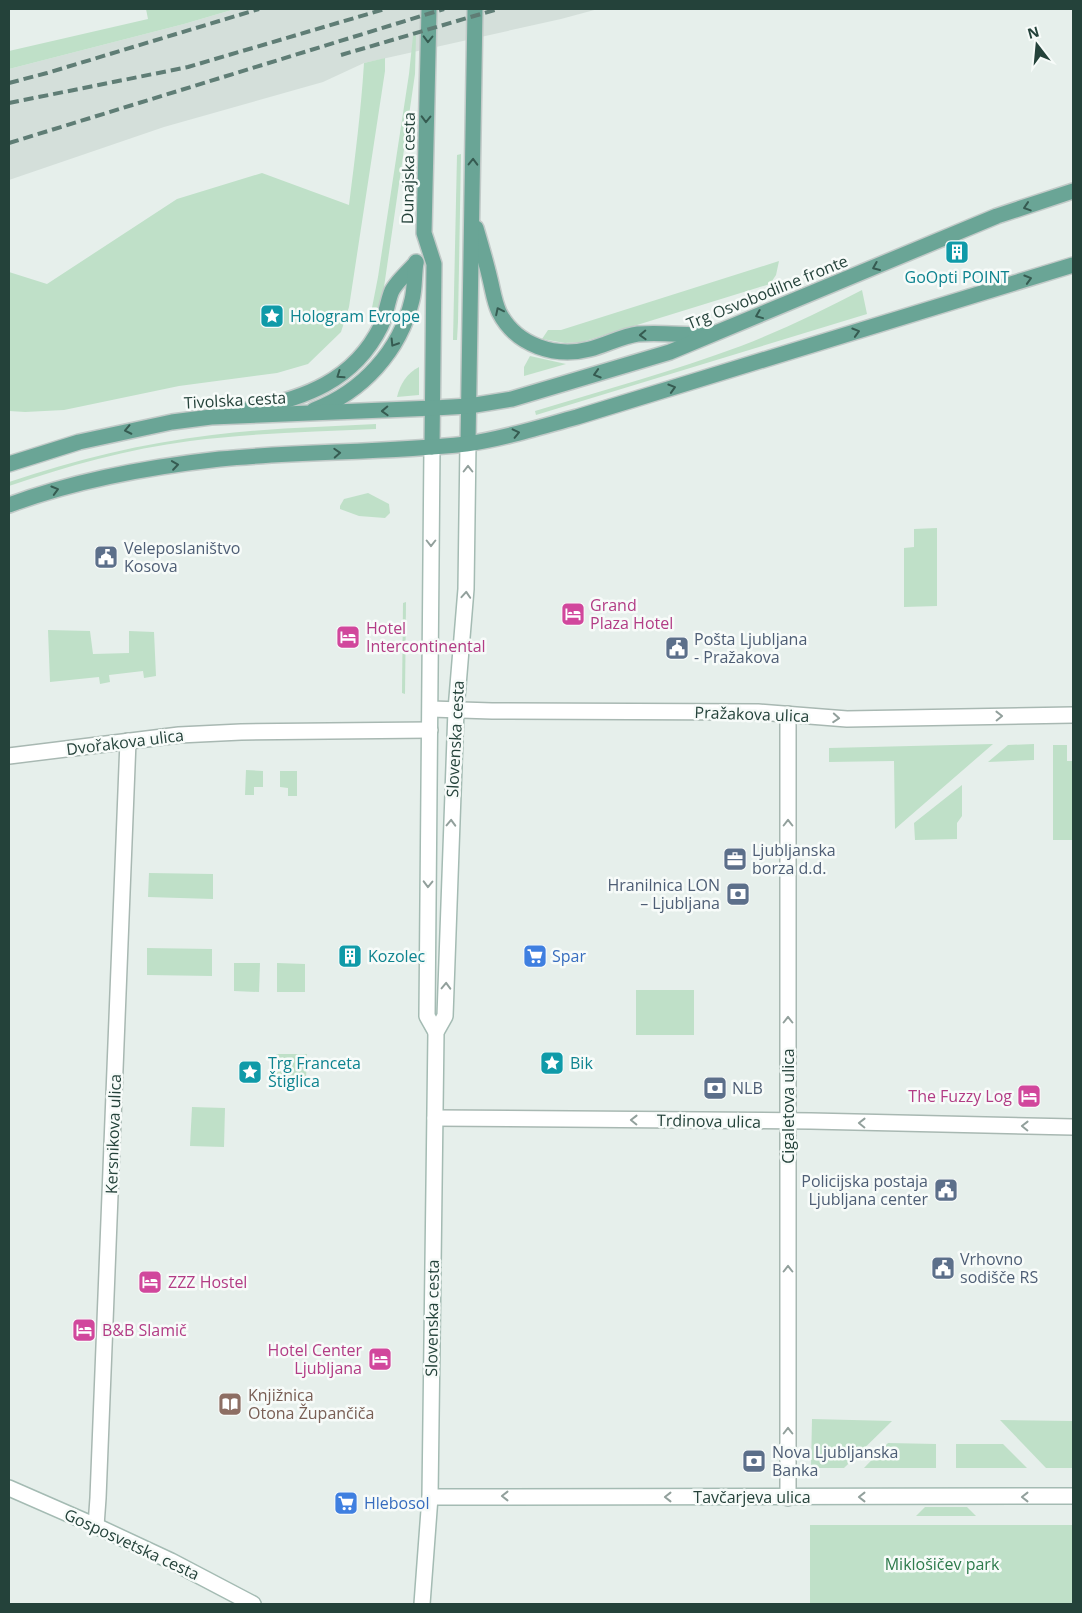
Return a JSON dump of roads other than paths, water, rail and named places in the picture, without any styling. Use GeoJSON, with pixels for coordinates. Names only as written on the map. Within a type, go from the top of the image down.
{"type":"FeatureCollection","features":[{"type":"Feature","properties":{"kind":"main road","name":"Dunajska cesta"},"geometry":{"type":"LineString","coordinates":[[429,9],[424,233],[434,264],[434,408],[432,447]]}},
{"type":"Feature","properties":{"kind":"main road"},"geometry":{"type":"LineString","coordinates":[[468,443],[475,9]]}},
{"type":"Feature","properties":{"kind":"main road","name":"Trg Osvobodilne fronte"},"geometry":{"type":"LineString","coordinates":[[469,406],[512,399],[670,352],[997,216],[1073,192]]}},
{"type":"Feature","properties":{"kind":"main road"},"geometry":{"type":"LineString","coordinates":[[472,211],[491,281],[494,300],[499,313],[511,329],[529,343],[544,349],[562,352],[590,349],[636,334],[709,335]]}},
{"type":"Feature","properties":{"kind":"main road"},"geometry":{"type":"LineString","coordinates":[[303,414],[323,407],[350,392],[367,378],[383,360],[400,334],[410,309],[416,263],[424,233]]}},
{"type":"Feature","properties":{"kind":"main road"},"geometry":{"type":"LineString","coordinates":[[211,417],[253,409],[291,398],[337,378],[352,366],[371,344],[382,324],[391,291],[416,263]]}},
{"type":"Feature","properties":{"kind":"main road"},"geometry":{"type":"LineString","coordinates":[[9,505],[37,495],[95,480],[184,464],[231,459],[432,447],[468,443],[516,433],[577,417],[1073,265]]}},
{"type":"Feature","properties":{"kind":"main road","name":"Tivolska cesta"},"geometry":{"type":"LineString","coordinates":[[9,464],[50,450],[112,434],[172,422],[211,417],[469,406]]}},
{"type":"Feature","properties":{"kind":"street","name":"Slovenska cesta"},"geometry":{"type":"LineString","coordinates":[[422,1604],[430,1497],[436,1032],[445,1016],[456,710],[466,589],[468,443]]}},
{"type":"Feature","properties":{"kind":"street","name":"Slovenska cesta"},"geometry":{"type":"LineString","coordinates":[[432,447],[427,1016],[436,1032]]}},
{"type":"Feature","properties":{"kind":"street","name":"Pražakova ulica"},"geometry":{"type":"LineString","coordinates":[[431,709],[758,712],[848,719],[1073,715]]}},
{"type":"Feature","properties":{"kind":"street","name":"Cigaletova ulica"},"geometry":{"type":"LineString","coordinates":[[788,714],[788,1498]]}},
{"type":"Feature","properties":{"kind":"street","name":"Dvořakova ulica"},"geometry":{"type":"LineString","coordinates":[[9,756],[179,735],[241,732],[430,730]]}},
{"type":"Feature","properties":{"kind":"street","name":"Kersnikova ulica"},"geometry":{"type":"LineString","coordinates":[[96,1526],[128,741]]}},
{"type":"Feature","properties":{"kind":"street","name":"Trdinova ulica"},"geometry":{"type":"LineString","coordinates":[[435,1118],[788,1121],[1073,1127]]}},
{"type":"Feature","properties":{"kind":"street","name":"Gosposvetska cesta"},"geometry":{"type":"LineString","coordinates":[[9,1488],[187,1569],[253,1604]]}},
{"type":"Feature","properties":{"kind":"street","name":"Tavčarjeva ulica"},"geometry":{"type":"LineString","coordinates":[[430,1497],[788,1498],[1073,1496]]}},
{"type":"Feature","properties":{"kind":"railway"},"geometry":{"type":"LineString","coordinates":[[9,83],[259,9]]}},
{"type":"Feature","properties":{"kind":"railway"},"geometry":{"type":"LineString","coordinates":[[9,103],[188,67],[385,9]]}},
{"type":"Feature","properties":{"kind":"railway"},"geometry":{"type":"LineString","coordinates":[[9,143],[444,9]]}},
{"type":"Feature","properties":{"kind":"railway"},"geometry":{"type":"LineString","coordinates":[[341,55],[498,9]]}},
{"type":"Feature","properties":{"kind":"place","name":"GoOpti POINT"},"geometry":{"type":"Point","coordinates":[957,252]}},
{"type":"Feature","properties":{"kind":"place","name":"Hologram Evrope"},"geometry":{"type":"Point","coordinates":[272,316]}},
{"type":"Feature","properties":{"kind":"place","name":"Veleposlaništvo Kosova"},"geometry":{"type":"Point","coordinates":[106,557]}},
{"type":"Feature","properties":{"kind":"place","name":"Grand Plaza Hotel"},"geometry":{"type":"Point","coordinates":[573,614]}},
{"type":"Feature","properties":{"kind":"place","name":"Hotel Intercontinental"},"geometry":{"type":"Point","coordinates":[348,637]}},
{"type":"Feature","properties":{"kind":"place","name":"Pošta Ljubljana - Pražakova"},"geometry":{"type":"Point","coordinates":[677,648]}},
{"type":"Feature","properties":{"kind":"place","name":"Ljubljanska borza d.d."},"geometry":{"type":"Point","coordinates":[735,859]}},
{"type":"Feature","properties":{"kind":"place","name":"Hranilnica LON – Ljubljana"},"geometry":{"type":"Point","coordinates":[738,894]}},
{"type":"Feature","properties":{"kind":"place","name":"Kozolec"},"geometry":{"type":"Point","coordinates":[350,956]}},
{"type":"Feature","properties":{"kind":"place","name":"Spar"},"geometry":{"type":"Point","coordinates":[535,956]}},
{"type":"Feature","properties":{"kind":"place","name":"Bik"},"geometry":{"type":"Point","coordinates":[552,1063]}},
{"type":"Feature","properties":{"kind":"place","name":"Trg Franceta Štiglica"},"geometry":{"type":"Point","coordinates":[250,1072]}},
{"type":"Feature","properties":{"kind":"place","name":"NLB"},"geometry":{"type":"Point","coordinates":[715,1088]}},
{"type":"Feature","properties":{"kind":"place","name":"The Fuzzy Log"},"geometry":{"type":"Point","coordinates":[1029,1096]}},
{"type":"Feature","properties":{"kind":"place","name":"Policijska postaja Ljubljana center"},"geometry":{"type":"Point","coordinates":[946,1190]}},
{"type":"Feature","properties":{"kind":"place","name":"Vrhovno sodišče RS"},"geometry":{"type":"Point","coordinates":[943,1268]}},
{"type":"Feature","properties":{"kind":"place","name":"ZZZ Hostel"},"geometry":{"type":"Point","coordinates":[150,1282]}},
{"type":"Feature","properties":{"kind":"place","name":"B&B Slamič"},"geometry":{"type":"Point","coordinates":[84,1330]}},
{"type":"Feature","properties":{"kind":"place","name":"Hotel Center Ljubljana"},"geometry":{"type":"Point","coordinates":[380,1359]}},
{"type":"Feature","properties":{"kind":"place","name":"Knjižnica Otona Župančiča"},"geometry":{"type":"Point","coordinates":[230,1404]}},
{"type":"Feature","properties":{"kind":"place","name":"Nova Ljubljanska Banka"},"geometry":{"type":"Point","coordinates":[754,1461]}},
{"type":"Feature","properties":{"kind":"place","name":"Hlebosol"},"geometry":{"type":"Point","coordinates":[346,1503]}},
{"type":"Feature","properties":{"kind":"park label","name":"Miklošičev park"},"geometry":{"type":"Point","coordinates":[942,1564]}}]}
